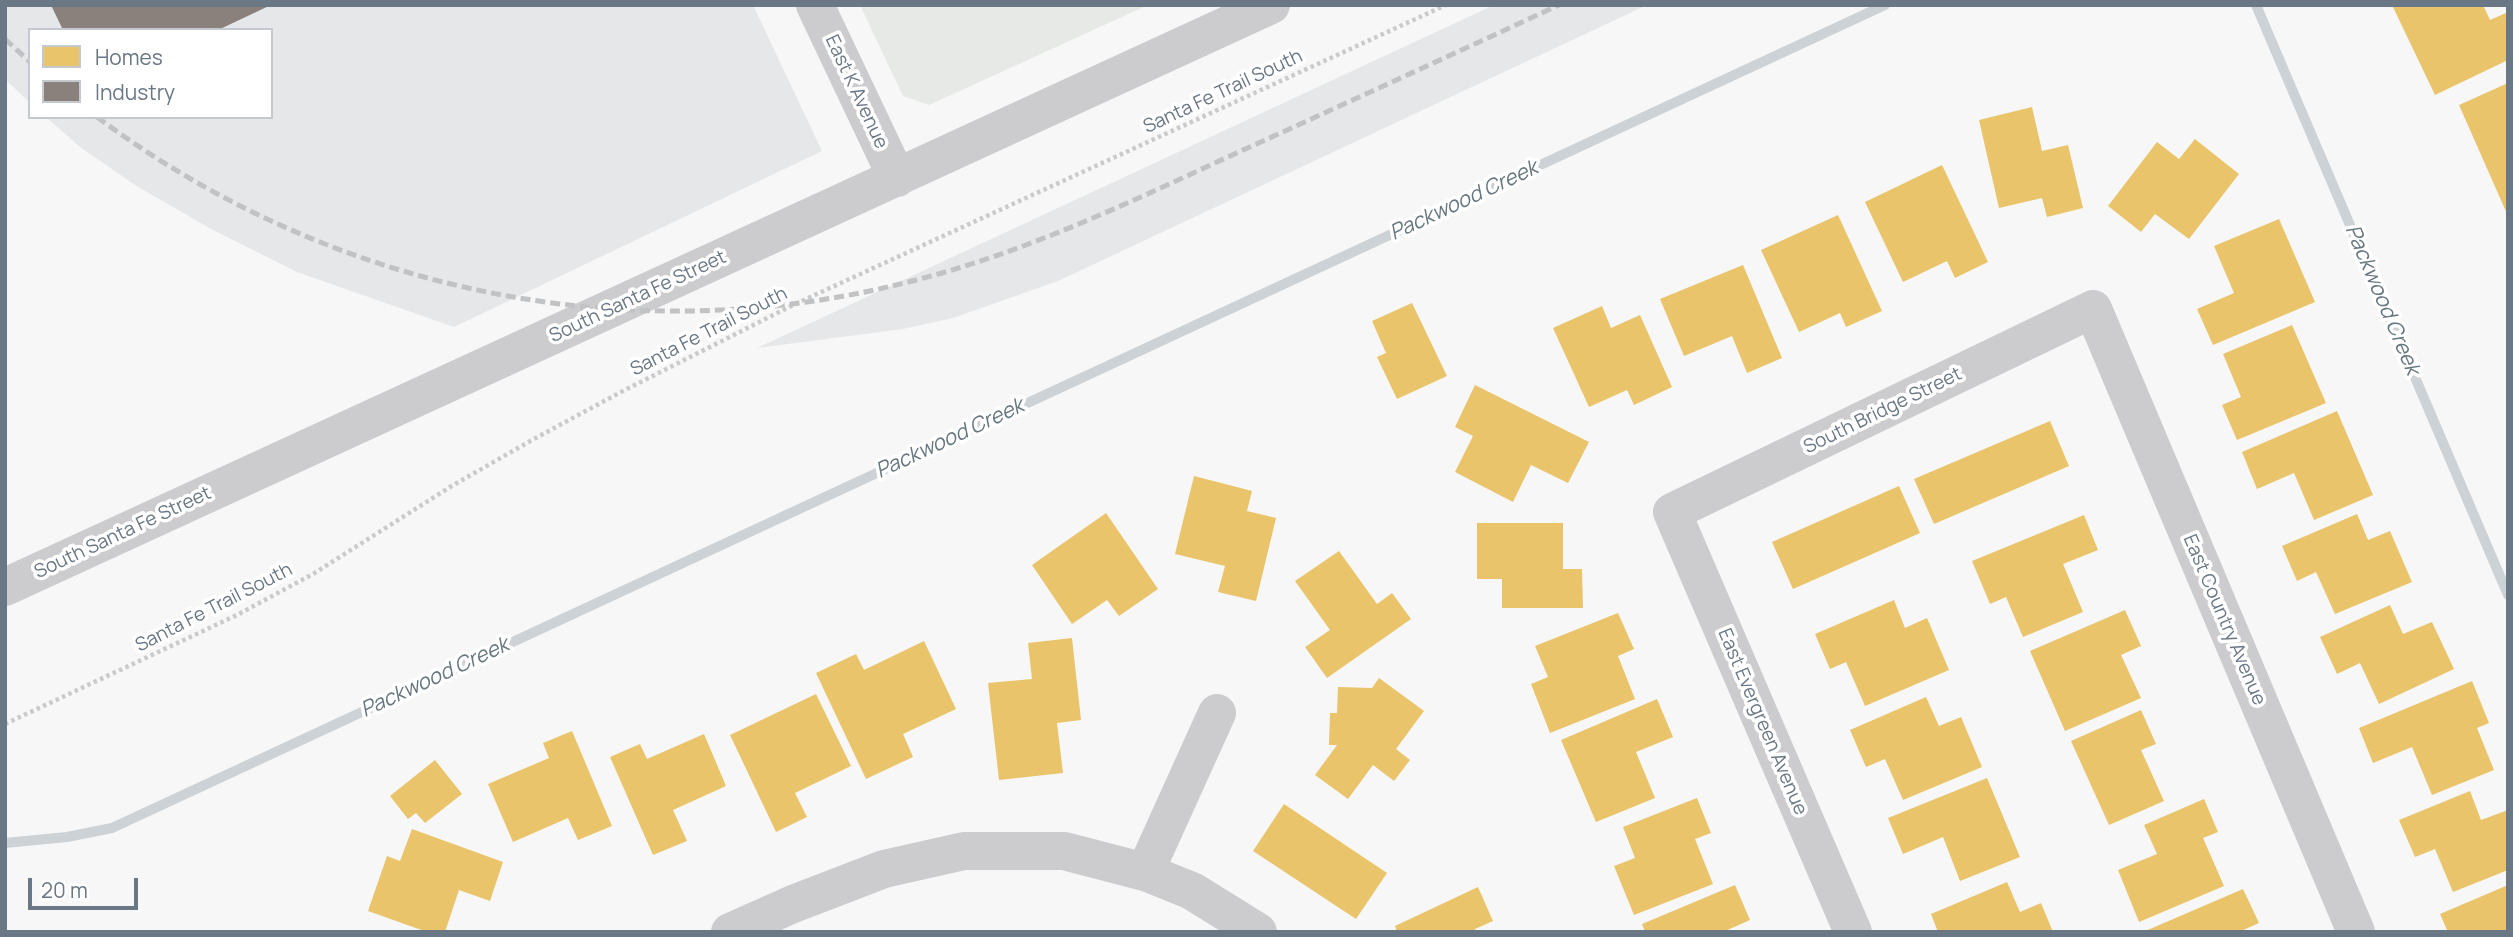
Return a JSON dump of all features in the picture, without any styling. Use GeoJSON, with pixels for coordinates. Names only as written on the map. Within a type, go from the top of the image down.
{"type":"FeatureCollection","features":[{"type":"Feature","properties":{"kind":"street","name":"East K Avenue"},"geometry":{"type":"LineString","coordinates":[[814,5],[897,178]]}},
{"type":"Feature","properties":{"kind":"street","name":"South Santa Fe Street"},"geometry":{"type":"LineString","coordinates":[[5,587],[1271,5]]}},
{"type":"Feature","properties":{"kind":"street","name":"South Bridge Street"},"geometry":{"type":"LineString","coordinates":[[1672,512],[2093,309]]}},
{"type":"Feature","properties":{"kind":"street","name":"East Country Avenue"},"geometry":{"type":"LineString","coordinates":[[2093,309],[2356,932]]}},
{"type":"Feature","properties":{"kind":"street","name":"East Evergreen Avenue"},"geometry":{"type":"LineString","coordinates":[[1672,512],[1853,932]]}},
{"type":"Feature","properties":{"kind":"street"},"geometry":{"type":"LineString","coordinates":[[1145,872],[1217,713]]}},
{"type":"Feature","properties":{"kind":"street"},"geometry":{"type":"LineString","coordinates":[[730,932],[799,918],[884,869],[964,851],[1065,851],[1145,872],[1192,891],[1258,932]]}},
{"type":"Feature","properties":{"kind":"path","name":"Santa Fe Trail South"},"geometry":{"type":"LineString","coordinates":[[5,724],[237,615],[313,574],[450,487],[533,440],[769,317],[1446,5]]}},
{"type":"Feature","properties":{"kind":"shaded area"},"geometry":{"type":"Polygon","coordinates":[[[5,5],[753,5],[822,151],[454,327],[297,272],[211,229],[135,185],[80,147],[48,119],[273,119],[273,28],[28,28],[28,101],[5,79],[5,5]]]}},
{"type":"Feature","properties":{"kind":"shaded area"},"geometry":{"type":"Polygon","coordinates":[[[860,5],[1148,5],[929,105],[903,96],[860,5]]]}},
{"type":"Feature","properties":{"kind":"shaded area"},"geometry":{"type":"Polygon","coordinates":[[[1494,5],[1647,5],[1058,281],[953,318],[903,329],[757,348],[1494,5]]]}},
{"type":"Feature","properties":{"kind":"building: Homes"},"geometry":{"type":"Polygon","coordinates":[[[2392,5],[2483,5],[2490,20],[2508,12],[2508,60],[2435,95],[2392,5]]]}},
{"type":"Feature","properties":{"kind":"building: Homes"},"geometry":{"type":"Polygon","coordinates":[[[2508,83],[2508,216],[2459,105],[2508,83]]]}},
{"type":"Feature","properties":{"kind":"building: Homes"},"geometry":{"type":"Polygon","coordinates":[[[2032,107],[2042,151],[2068,145],[2083,208],[2047,217],[2042,198],[1999,208],[1979,120],[2032,107]]]}},
{"type":"Feature","properties":{"kind":"building: Homes"},"geometry":{"type":"Polygon","coordinates":[[[2195,139],[2239,174],[2189,239],[2155,214],[2141,232],[2108,206],[2157,142],[2179,159],[2195,139]]]}},
{"type":"Feature","properties":{"kind":"building: Homes"},"geometry":{"type":"Polygon","coordinates":[[[1942,165],[1988,262],[1955,278],[1947,261],[1903,282],[1865,202],[1942,165]]]}},
{"type":"Feature","properties":{"kind":"building: Homes"},"geometry":{"type":"Polygon","coordinates":[[[1838,215],[1882,311],[1846,327],[1840,313],[1799,332],[1761,250],[1838,215]]]}},
{"type":"Feature","properties":{"kind":"building: Homes"},"geometry":{"type":"Polygon","coordinates":[[[2279,219],[2315,302],[2213,345],[2197,309],[2234,293],[2214,246],[2279,219]]]}},
{"type":"Feature","properties":{"kind":"building: Homes"},"geometry":{"type":"Polygon","coordinates":[[[1743,265],[1782,358],[1747,373],[1732,336],[1684,356],[1660,299],[1743,265]]]}},
{"type":"Feature","properties":{"kind":"building: Homes"},"geometry":{"type":"Polygon","coordinates":[[[1412,303],[1447,376],[1397,399],[1377,357],[1386,353],[1372,321],[1412,303]]]}},
{"type":"Feature","properties":{"kind":"building: Homes"},"geometry":{"type":"Polygon","coordinates":[[[1602,306],[1611,328],[1640,315],[1672,387],[1634,405],[1627,390],[1589,407],[1553,328],[1602,306]]]}},
{"type":"Feature","properties":{"kind":"building: Homes"},"geometry":{"type":"Polygon","coordinates":[[[2292,325],[2326,403],[2237,440],[2222,405],[2241,397],[2223,354],[2292,325]]]}},
{"type":"Feature","properties":{"kind":"building: Homes"},"geometry":{"type":"Polygon","coordinates":[[[1475,385],[1589,442],[1568,483],[1531,465],[1513,502],[1455,472],[1473,436],[1455,427],[1475,385]]]}},
{"type":"Feature","properties":{"kind":"building: Homes"},"geometry":{"type":"Polygon","coordinates":[[[2337,411],[2373,495],[2314,520],[2294,473],[2257,489],[2242,452],[2337,411]]]}},
{"type":"Feature","properties":{"kind":"building: Homes"},"geometry":{"type":"Polygon","coordinates":[[[2050,421],[2069,466],[1934,524],[1914,479],[2050,421]]]}},
{"type":"Feature","properties":{"kind":"building: Homes"},"geometry":{"type":"Polygon","coordinates":[[[1194,476],[1252,491],[1247,511],[1276,518],[1256,601],[1218,592],[1225,566],[1175,554],[1194,476]]]}},
{"type":"Feature","properties":{"kind":"building: Homes"},"geometry":{"type":"Polygon","coordinates":[[[1899,486],[1920,533],[1793,589],[1772,542],[1899,486]]]}},
{"type":"Feature","properties":{"kind":"building: Homes"},"geometry":{"type":"Polygon","coordinates":[[[1106,513],[1158,589],[1119,616],[1107,600],[1072,624],[1032,565],[1106,513]]]}},
{"type":"Feature","properties":{"kind":"building: Homes"},"geometry":{"type":"Polygon","coordinates":[[[2357,514],[2368,540],[2390,531],[2412,582],[2335,614],[2316,572],[2297,581],[2282,546],[2357,514]]]}},
{"type":"Feature","properties":{"kind":"building: Homes"},"geometry":{"type":"Polygon","coordinates":[[[2084,515],[2098,550],[2063,564],[2083,612],[2023,637],[2006,597],[1990,604],[1972,561],[2084,515]]]}},
{"type":"Feature","properties":{"kind":"building: Homes"},"geometry":{"type":"Polygon","coordinates":[[[1477,523],[1563,523],[1563,569],[1582,569],[1583,608],[1502,608],[1502,579],[1477,579],[1477,523]]]}},
{"type":"Feature","properties":{"kind":"building: Homes"},"geometry":{"type":"Polygon","coordinates":[[[1339,551],[1377,604],[1392,593],[1411,619],[1327,678],[1305,647],[1330,630],[1295,581],[1339,551]]]}},
{"type":"Feature","properties":{"kind":"building: Homes"},"geometry":{"type":"Polygon","coordinates":[[[1894,600],[1905,628],[1927,618],[1949,670],[1865,706],[1846,662],[1830,669],[1815,634],[1894,600]]]}},
{"type":"Feature","properties":{"kind":"building: Homes"},"geometry":{"type":"Polygon","coordinates":[[[2390,605],[2403,634],[2432,622],[2454,669],[2379,704],[2360,663],[2337,674],[2320,637],[2390,605]]]}},
{"type":"Feature","properties":{"kind":"building: Homes"},"geometry":{"type":"Polygon","coordinates":[[[2125,610],[2141,646],[2121,655],[2141,698],[2065,731],[2030,651],[2125,610]]]}},
{"type":"Feature","properties":{"kind":"building: Homes"},"geometry":{"type":"Polygon","coordinates":[[[1618,613],[1634,649],[1618,656],[1635,699],[1550,733],[1531,684],[1548,677],[1535,646],[1618,613]]]}},
{"type":"Feature","properties":{"kind":"building: Homes"},"geometry":{"type":"Polygon","coordinates":[[[1072,638],[1081,720],[1057,723],[1063,773],[999,780],[988,683],[1032,679],[1028,643],[1072,638]]]}},
{"type":"Feature","properties":{"kind":"building: Homes"},"geometry":{"type":"Polygon","coordinates":[[[924,641],[956,709],[903,734],[913,757],[866,779],[816,673],[856,654],[864,670],[924,641]]]}},
{"type":"Feature","properties":{"kind":"building: Homes"},"geometry":{"type":"Polygon","coordinates":[[[1379,678],[1424,711],[1396,749],[1410,760],[1394,781],[1373,765],[1348,799],[1315,775],[1337,745],[1329,745],[1330,713],[1337,713],[1338,687],[1372,688],[1379,678]]]}},
{"type":"Feature","properties":{"kind":"building: Homes"},"geometry":{"type":"Polygon","coordinates":[[[2472,681],[2489,723],[2477,728],[2494,770],[2432,795],[2412,747],[2373,763],[2359,728],[2472,681]]]}},
{"type":"Feature","properties":{"kind":"building: Homes"},"geometry":{"type":"Polygon","coordinates":[[[816,694],[851,766],[795,793],[807,817],[776,832],[730,735],[816,694]]]}},
{"type":"Feature","properties":{"kind":"building: Homes"},"geometry":{"type":"Polygon","coordinates":[[[1926,697],[1939,726],[1961,717],[1982,767],[1903,800],[1885,759],[1866,767],[1850,730],[1926,697]]]}},
{"type":"Feature","properties":{"kind":"building: Homes"},"geometry":{"type":"Polygon","coordinates":[[[1657,699],[1673,737],[1636,752],[1655,798],[1596,822],[1561,740],[1657,699]]]}},
{"type":"Feature","properties":{"kind":"building: Homes"},"geometry":{"type":"Polygon","coordinates":[[[2141,710],[2156,744],[2141,750],[2164,801],[2109,825],[2071,741],[2141,710]]]}},
{"type":"Feature","properties":{"kind":"building: Homes"},"geometry":{"type":"Polygon","coordinates":[[[572,731],[612,826],[578,840],[568,818],[513,842],[488,784],[549,758],[543,743],[572,731]]]}},
{"type":"Feature","properties":{"kind":"building: Homes"},"geometry":{"type":"Polygon","coordinates":[[[704,734],[726,786],[673,810],[687,841],[653,855],[610,757],[640,744],[647,759],[704,734]]]}},
{"type":"Feature","properties":{"kind":"building: Homes"},"geometry":{"type":"Polygon","coordinates":[[[435,760],[462,794],[425,823],[416,813],[408,819],[390,796],[435,760]]]}},
{"type":"Feature","properties":{"kind":"building: Homes"},"geometry":{"type":"Polygon","coordinates":[[[1987,778],[2020,857],[1960,881],[1943,837],[1903,854],[1888,818],[1987,778]]]}},
{"type":"Feature","properties":{"kind":"building: Homes"},"geometry":{"type":"Polygon","coordinates":[[[2470,791],[2481,820],[2508,810],[2508,870],[2453,892],[2435,849],[2415,857],[2399,820],[2470,791]]]}},
{"type":"Feature","properties":{"kind":"building: Homes"},"geometry":{"type":"Polygon","coordinates":[[[1697,798],[1711,833],[1695,839],[1713,884],[1634,915],[1614,866],[1635,858],[1623,827],[1697,798]]]}},
{"type":"Feature","properties":{"kind":"building: Homes"},"geometry":{"type":"Polygon","coordinates":[[[2204,799],[2218,832],[2203,838],[2224,886],[2139,922],[2118,870],[2157,854],[2144,825],[2204,799]]]}},
{"type":"Feature","properties":{"kind":"building: Homes"},"geometry":{"type":"Polygon","coordinates":[[[1284,804],[1387,873],[1356,919],[1253,851],[1284,804]]]}},
{"type":"Feature","properties":{"kind":"building: Homes"},"geometry":{"type":"Polygon","coordinates":[[[412,829],[503,862],[490,901],[459,890],[445,932],[427,932],[368,911],[387,856],[400,861],[412,829]]]}},
{"type":"Feature","properties":{"kind":"building: Homes"},"geometry":{"type":"Polygon","coordinates":[[[2007,882],[2020,912],[2041,903],[2053,932],[1938,932],[1931,914],[2007,882]]]}},
{"type":"Feature","properties":{"kind":"building: Homes"},"geometry":{"type":"Polygon","coordinates":[[[1735,885],[1750,920],[1723,932],[1645,932],[1642,924],[1735,885]]]}},
{"type":"Feature","properties":{"kind":"building: Homes"},"geometry":{"type":"Polygon","coordinates":[[[2508,885],[2508,932],[2448,932],[2440,914],[2508,885]]]}},
{"type":"Feature","properties":{"kind":"building: Homes"},"geometry":{"type":"Polygon","coordinates":[[[1478,887],[1493,921],[1475,929],[1476,932],[1397,932],[1395,926],[1478,887]]]}},
{"type":"Feature","properties":{"kind":"building: Homes"},"geometry":{"type":"Polygon","coordinates":[[[2243,889],[2259,923],[2239,932],[2143,932],[2243,889]]]}},
{"type":"Feature","properties":{"kind":"building: Industry"},"geometry":{"type":"Polygon","coordinates":[[[51,5],[271,5],[222,28],[62,28],[51,5]]]}},
{"type":"Feature","properties":{"kind":"waterway","name":"Packwood Creek"},"geometry":{"type":"LineString","coordinates":[[5,843],[67,837],[112,828],[1885,5]]}},
{"type":"Feature","properties":{"kind":"waterway","name":"Packwood Creek"},"geometry":{"type":"LineString","coordinates":[[2256,5],[2508,595]]}},
{"type":"Feature","properties":{"kind":"railway"},"geometry":{"type":"LineString","coordinates":[[100,119],[188,177],[284,227],[385,265],[488,292],[594,308],[701,311],[809,302],[916,280],[957,269],[1037,241],[1115,209],[1559,5]]}},
{"type":"Feature","properties":{"kind":"railway"},"geometry":{"type":"LineString","coordinates":[[5,39],[28,60]]}}]}
